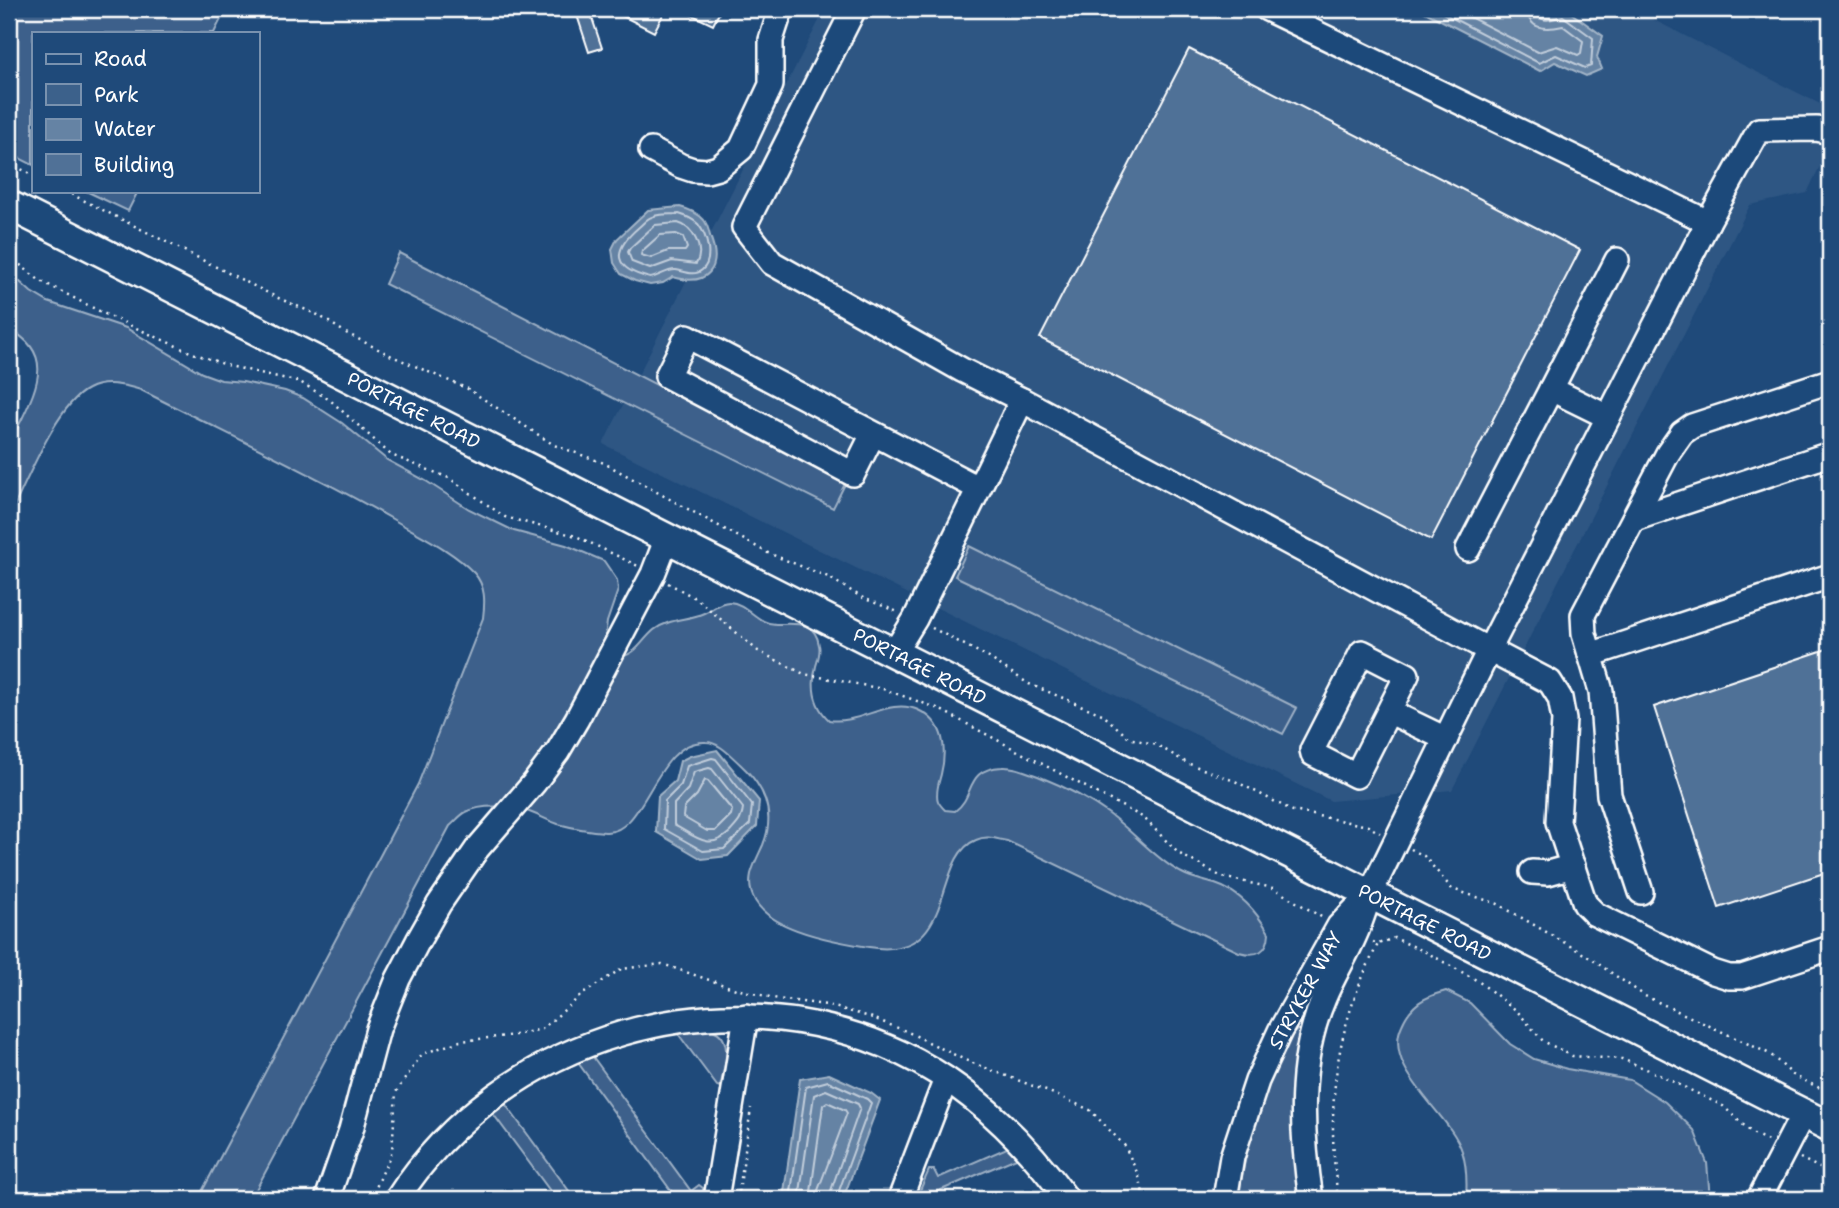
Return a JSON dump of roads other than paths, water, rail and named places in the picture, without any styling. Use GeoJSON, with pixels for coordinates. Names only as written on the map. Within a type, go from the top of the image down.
{"type":"FeatureCollection","features":[{"type":"Feature","properties":{"kind":"main road","name":"PORTAGE ROAD"},"geometry":{"type":"LineString","coordinates":[[9,205],[1830,1127]]}},
{"type":"Feature","properties":{"kind":"street"},"geometry":{"type":"LineString","coordinates":[[651,150],[681,166],[707,171],[718,168],[741,149],[771,85],[771,40],[781,9]]}},
{"type":"Feature","properties":{"kind":"street"},"geometry":{"type":"LineString","coordinates":[[854,9],[744,227],[772,263],[962,370],[1550,682],[1560,698],[1564,720],[1558,822],[1585,904],[1595,914],[1713,972],[1729,977],[1742,977],[1830,947]]}},
{"type":"Feature","properties":{"kind":"street"},"geometry":{"type":"LineString","coordinates":[[1267,9],[1708,222]]}},
{"type":"Feature","properties":{"kind":"street","name":"STRYKER WAY"},"geometry":{"type":"LineString","coordinates":[[1225,1199],[1232,1157],[1257,1081],[1280,1031],[1370,894],[1489,650],[1708,222],[1759,130],[1817,129],[1830,132]]}},
{"type":"Feature","properties":{"kind":"street"},"geometry":{"type":"LineString","coordinates":[[1468,549],[1618,260]]}},
{"type":"Feature","properties":{"kind":"street"},"geometry":{"type":"LineString","coordinates":[[873,434],[853,474],[667,376],[687,336],[978,488]]}},
{"type":"Feature","properties":{"kind":"street"},"geometry":{"type":"LineString","coordinates":[[1641,892],[1609,795],[1601,691],[1584,634],[1583,615],[1668,453],[1682,433],[1692,426],[1830,381]]}},
{"type":"Feature","properties":{"kind":"street"},"geometry":{"type":"LineString","coordinates":[[1551,389],[1608,417]]}},
{"type":"Feature","properties":{"kind":"street"},"geometry":{"type":"LineString","coordinates":[[894,653],[915,619],[1022,400]]}},
{"type":"Feature","properties":{"kind":"street"},"geometry":{"type":"LineString","coordinates":[[1633,519],[1830,454]]}},
{"type":"Feature","properties":{"kind":"street"},"geometry":{"type":"LineString","coordinates":[[327,1199],[351,1130],[379,1029],[398,979],[439,904],[477,849],[558,751],[653,574],[667,538]]}},
{"type":"Feature","properties":{"kind":"street"},"geometry":{"type":"LineString","coordinates":[[1590,655],[1830,576]]}},
{"type":"Feature","properties":{"kind":"street"},"geometry":{"type":"LineString","coordinates":[[1362,652],[1407,675],[1390,712],[1356,776],[1313,754],[1312,750],[1362,652]]}},
{"type":"Feature","properties":{"kind":"street"},"geometry":{"type":"LineString","coordinates":[[1390,712],[1446,739]]}},
{"type":"Feature","properties":{"kind":"street"},"geometry":{"type":"LineString","coordinates":[[1532,872],[1548,873],[1573,866]]}},
{"type":"Feature","properties":{"kind":"street","name":"STRYKER WAY"},"geometry":{"type":"LineString","coordinates":[[1311,1199],[1304,1151],[1303,1117],[1307,1061],[1347,930]]}},
{"type":"Feature","properties":{"kind":"street"},"geometry":{"type":"LineString","coordinates":[[716,1199],[746,1016]]}},
{"type":"Feature","properties":{"kind":"street"},"geometry":{"type":"LineString","coordinates":[[397,1199],[434,1148],[459,1123],[511,1084],[574,1049],[646,1026],[674,1021],[746,1016],[811,1024],[846,1033],[901,1053],[946,1079],[976,1102],[1027,1148],[1066,1199]]}},
{"type":"Feature","properties":{"kind":"street"},"geometry":{"type":"LineString","coordinates":[[900,1199],[946,1079]]}},
{"type":"Feature","properties":{"kind":"street"},"geometry":{"type":"LineString","coordinates":[[1759,1199],[1804,1114]]}},
{"type":"Feature","properties":{"kind":"water"},"geometry":{"type":"Polygon","coordinates":[[[1419,9],[1537,9],[1546,14],[1567,10],[1603,36],[1597,57],[1602,69],[1586,76],[1555,62],[1540,71],[1419,9]]]}},
{"type":"Feature","properties":{"kind":"water"},"geometry":{"type":"Polygon","coordinates":[[[680,207],[696,213],[706,223],[715,257],[710,272],[695,279],[673,277],[663,283],[650,285],[621,274],[614,263],[612,249],[617,239],[648,210],[680,207]]]}},
{"type":"Feature","properties":{"kind":"water"},"geometry":{"type":"Polygon","coordinates":[[[717,750],[759,801],[757,826],[728,856],[702,859],[656,832],[658,796],[675,781],[680,761],[717,750]]]}},
{"type":"Feature","properties":{"kind":"water"},"geometry":{"type":"Polygon","coordinates":[[[829,1074],[871,1093],[880,1100],[843,1199],[783,1199],[800,1079],[829,1074]]]}}]}
